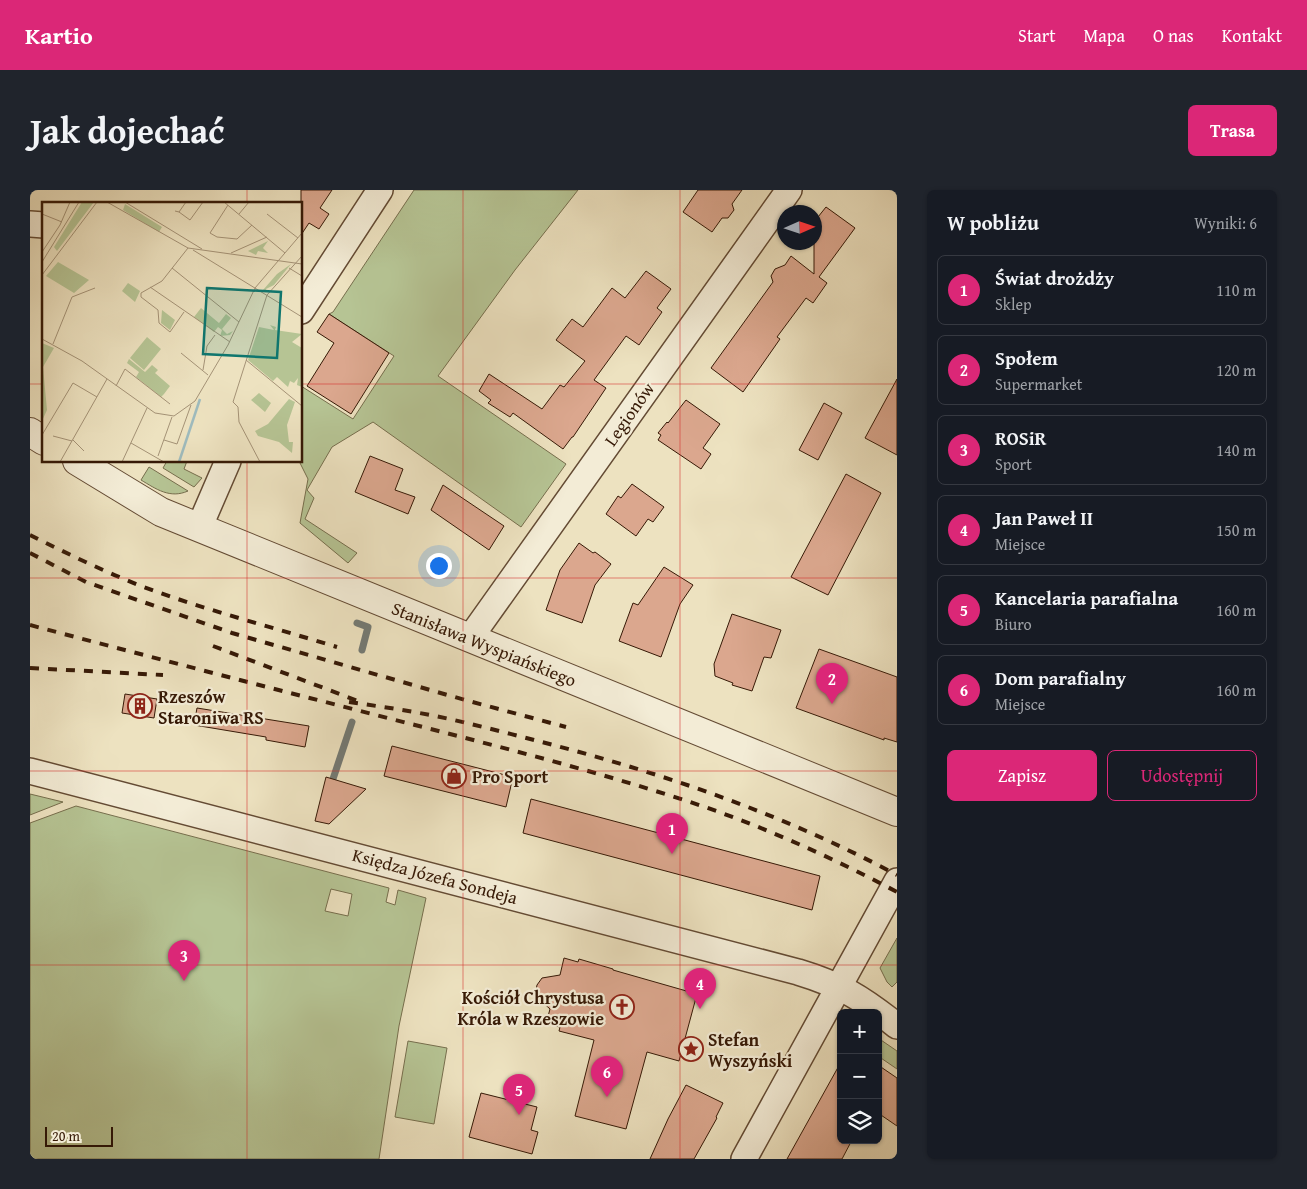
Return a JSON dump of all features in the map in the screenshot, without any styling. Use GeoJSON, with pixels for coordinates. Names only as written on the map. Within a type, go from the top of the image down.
{"type":"FeatureCollection","features":[{"type":"Feature","properties":{"kind":"street"},"geometry":{"type":"LineString","coordinates":[[302,309],[380,190]]}},
{"type":"Feature","properties":{"kind":"street","name":"Legionów"},"geometry":{"type":"LineString","coordinates":[[470,638],[788,190]]}},
{"type":"Feature","properties":{"kind":"street"},"geometry":{"type":"LineString","coordinates":[[30,432],[42,440]]}},
{"type":"Feature","properties":{"kind":"street","name":"Stanisława Wyspiańskiego"},"geometry":{"type":"LineString","coordinates":[[79,462],[161,512],[897,812]]}},
{"type":"Feature","properties":{"kind":"street"},"geometry":{"type":"LineString","coordinates":[[199,528],[228,462]]}},
{"type":"Feature","properties":{"kind":"street","name":"Księdza Józefa Sondeja"},"geometry":{"type":"LineString","coordinates":[[30,771],[798,972],[839,986],[878,1010],[897,1026]]}},
{"type":"Feature","properties":{"kind":"street"},"geometry":{"type":"LineString","coordinates":[[744,1159],[897,880]]}},
{"type":"Feature","properties":{"kind":"green space"},"geometry":{"type":"Polygon","coordinates":[[[414,190],[578,190],[515,270],[438,376],[566,464],[521,527],[373,422],[332,447],[307,490],[314,498],[305,519],[357,553],[348,563],[300,523],[308,479],[300,462],[302,462],[302,387],[353,419],[394,356],[329,314],[333,312],[414,190]]]}},
{"type":"Feature","properties":{"kind":"green space"},"geometry":{"type":"Polygon","coordinates":[[[166,462],[187,462],[184,469],[202,478],[194,487],[163,468],[166,462]]]}},
{"type":"Feature","properties":{"kind":"green space"},"geometry":{"type":"Polygon","coordinates":[[[149,467],[188,491],[175,494],[163,492],[141,480],[149,467]]]}},
{"type":"Feature","properties":{"kind":"green space"},"geometry":{"type":"Polygon","coordinates":[[[30,794],[63,802],[30,815],[30,794]]]}},
{"type":"Feature","properties":{"kind":"green space"},"geometry":{"type":"Polygon","coordinates":[[[76,806],[389,888],[386,902],[395,905],[398,890],[426,898],[399,1026],[379,1159],[30,1159],[30,823],[76,806]],[[331,889],[325,911],[348,916],[352,894],[331,889]]]}},
{"type":"Feature","properties":{"kind":"green space"},"geometry":{"type":"Polygon","coordinates":[[[897,938],[897,982],[892,987],[887,982],[880,968],[897,938]]]}},
{"type":"Feature","properties":{"kind":"green space"},"geometry":{"type":"Polygon","coordinates":[[[408,1041],[447,1048],[434,1124],[395,1117],[408,1041]]]}},
{"type":"Feature","properties":{"kind":"green space"},"geometry":{"type":"Polygon","coordinates":[[[882,1041],[897,1051],[897,1069],[882,1059],[882,1041]]]}},
{"type":"Feature","properties":{"kind":"building"},"geometry":{"type":"Polygon","coordinates":[[[301,190],[332,190],[320,208],[329,214],[319,229],[309,223],[302,234],[301,190]]]}},
{"type":"Feature","properties":{"kind":"building"},"geometry":{"type":"Polygon","coordinates":[[[698,190],[742,190],[732,204],[734,210],[728,218],[722,218],[712,232],[683,212],[698,190]]]}},
{"type":"Feature","properties":{"kind":"building"},"geometry":{"type":"Polygon","coordinates":[[[826,207],[855,228],[819,277],[827,283],[813,303],[806,298],[777,337],[780,339],[743,392],[711,368],[773,282],[771,276],[775,269],[785,265],[791,256],[814,274],[814,250],[822,250],[822,212],[826,207]]]}},
{"type":"Feature","properties":{"kind":"building"},"geometry":{"type":"Polygon","coordinates":[[[646,271],[671,289],[657,308],[662,312],[639,345],[626,336],[594,380],[606,388],[563,449],[513,413],[510,417],[488,403],[491,400],[479,391],[489,374],[542,409],[560,385],[564,387],[585,361],[556,340],[572,319],[583,327],[612,288],[625,298],[646,271]]]}},
{"type":"Feature","properties":{"kind":"building"},"geometry":{"type":"Polygon","coordinates":[[[329,314],[389,353],[351,414],[307,386],[334,343],[317,332],[329,314]]]}},
{"type":"Feature","properties":{"kind":"building"},"geometry":{"type":"Polygon","coordinates":[[[897,379],[897,455],[865,438],[897,379]]]}},
{"type":"Feature","properties":{"kind":"building"},"geometry":{"type":"Polygon","coordinates":[[[686,400],[720,424],[703,448],[711,454],[701,469],[658,440],[661,435],[658,433],[686,400]]]}},
{"type":"Feature","properties":{"kind":"building"},"geometry":{"type":"Polygon","coordinates":[[[824,403],[842,413],[818,460],[799,450],[824,403]]]}},
{"type":"Feature","properties":{"kind":"building"},"geometry":{"type":"Polygon","coordinates":[[[370,456],[403,469],[395,490],[415,497],[408,514],[355,492],[370,456]]]}},
{"type":"Feature","properties":{"kind":"building"},"geometry":{"type":"Polygon","coordinates":[[[846,474],[881,493],[828,595],[791,577],[846,474]]]}},
{"type":"Feature","properties":{"kind":"building"},"geometry":{"type":"Polygon","coordinates":[[[632,484],[664,507],[653,522],[648,519],[636,536],[606,514],[618,496],[621,498],[632,484]]]}},
{"type":"Feature","properties":{"kind":"building"},"geometry":{"type":"Polygon","coordinates":[[[443,485],[504,526],[489,550],[431,510],[443,485]]]}},
{"type":"Feature","properties":{"kind":"building"},"geometry":{"type":"Polygon","coordinates":[[[579,543],[611,564],[595,585],[582,623],[546,610],[560,570],[579,543]]]}},
{"type":"Feature","properties":{"kind":"building"},"geometry":{"type":"Polygon","coordinates":[[[664,567],[693,585],[680,604],[661,657],[619,641],[633,603],[638,605],[664,567]]]}},
{"type":"Feature","properties":{"kind":"building"},"geometry":{"type":"Polygon","coordinates":[[[732,614],[781,630],[771,658],[764,657],[752,691],[732,685],[733,683],[715,676],[714,664],[732,614]]]}},
{"type":"Feature","properties":{"kind":"building"},"geometry":{"type":"Polygon","coordinates":[[[819,649],[897,677],[897,742],[884,738],[884,740],[796,708],[819,649]]]}},
{"type":"Feature","properties":{"kind":"building","name":"Rzeszów Staroniwa RS"},"geometry":{"type":"Polygon","coordinates":[[[125,694],[157,699],[154,718],[122,713],[125,694]]]}},
{"type":"Feature","properties":{"kind":"building"},"geometry":{"type":"Polygon","coordinates":[[[197,708],[309,726],[305,747],[266,740],[266,737],[194,725],[197,708]]]}},
{"type":"Feature","properties":{"kind":"building"},"geometry":{"type":"Polygon","coordinates":[[[392,746],[513,777],[506,807],[384,776],[392,746]]]}},
{"type":"Feature","properties":{"kind":"building"},"geometry":{"type":"Polygon","coordinates":[[[326,777],[366,789],[329,824],[315,821],[326,777]]]}},
{"type":"Feature","properties":{"kind":"building"},"geometry":{"type":"Polygon","coordinates":[[[531,799],[820,876],[812,910],[523,833],[531,799]]]}},
{"type":"Feature","properties":{"kind":"building","name":"Kościół Chrystusa Króla w Rzeszowie"},"geometry":{"type":"Polygon","coordinates":[[[564,958],[578,962],[579,959],[697,994],[679,1061],[647,1052],[626,1129],[575,1116],[594,1040],[559,1031],[560,1027],[546,1024],[550,1009],[539,999],[536,990],[542,978],[560,975],[564,958]]]}},
{"type":"Feature","properties":{"kind":"building"},"geometry":{"type":"Polygon","coordinates":[[[882,1068],[897,1078],[897,1126],[882,1116],[882,1068]]]}},
{"type":"Feature","properties":{"kind":"building"},"geometry":{"type":"Polygon","coordinates":[[[837,1069],[837,1144],[850,1144],[842,1159],[787,1159],[837,1069]]]}},
{"type":"Feature","properties":{"kind":"building"},"geometry":{"type":"Polygon","coordinates":[[[686,1085],[723,1103],[717,1118],[694,1159],[650,1159],[668,1119],[686,1085]]]}},
{"type":"Feature","properties":{"kind":"building"},"geometry":{"type":"Polygon","coordinates":[[[481,1093],[537,1107],[531,1130],[538,1132],[532,1154],[469,1137],[481,1093]]]}},
{"type":"Feature","properties":{"kind":"waterway"},"geometry":{"type":"LineString","coordinates":[[357,623],[368,627],[362,650]]}},
{"type":"Feature","properties":{"kind":"waterway"},"geometry":{"type":"LineString","coordinates":[[333,779],[352,722]]}},
{"type":"Feature","properties":{"kind":"railway"},"geometry":{"type":"LineString","coordinates":[[30,535],[85,562],[165,595],[337,647]]}},
{"type":"Feature","properties":{"kind":"railway"},"geometry":{"type":"LineString","coordinates":[[30,553],[86,582],[232,633],[566,727]]}},
{"type":"Feature","properties":{"kind":"railway"},"geometry":{"type":"LineString","coordinates":[[30,625],[561,763],[633,784],[754,825],[850,868],[897,892]]}},
{"type":"Feature","properties":{"kind":"railway"},"geometry":{"type":"LineString","coordinates":[[213,646],[358,701]]}},
{"type":"Feature","properties":{"kind":"railway"},"geometry":{"type":"LineString","coordinates":[[30,668],[163,675]]}},
{"type":"Feature","properties":{"kind":"railway"},"geometry":{"type":"LineString","coordinates":[[349,702],[454,720],[557,746],[644,771],[688,785],[773,817],[856,854],[897,875]]}},
{"type":"Feature","properties":{"kind":"place","name":"Społem"},"geometry":{"type":"Point","coordinates":[832,704]}},
{"type":"Feature","properties":{"kind":"place","name":"Rzeszów Staroniwa RS"},"geometry":{"type":"Point","coordinates":[140,706]}},
{"type":"Feature","properties":{"kind":"place","name":"Pro Sport"},"geometry":{"type":"Point","coordinates":[454,776]}},
{"type":"Feature","properties":{"kind":"place","name":"Świat drożdży"},"geometry":{"type":"Point","coordinates":[672,854]}},
{"type":"Feature","properties":{"kind":"place","name":"ROSiR"},"geometry":{"type":"Point","coordinates":[184,981]}},
{"type":"Feature","properties":{"kind":"place","name":"Kościół Chrystusa Króla w Rzeszowie"},"geometry":{"type":"Point","coordinates":[622,1007]}},
{"type":"Feature","properties":{"kind":"place","name":"Jan Paweł II"},"geometry":{"type":"Point","coordinates":[700,1009]}},
{"type":"Feature","properties":{"kind":"place","name":"Stefan Wyszyński"},"geometry":{"type":"Point","coordinates":[691,1049]}},
{"type":"Feature","properties":{"kind":"place","name":"Dom parafialny"},"geometry":{"type":"Point","coordinates":[607,1097]}},
{"type":"Feature","properties":{"kind":"place","name":"Kancelaria parafialna"},"geometry":{"type":"Point","coordinates":[519,1115]}}]}
